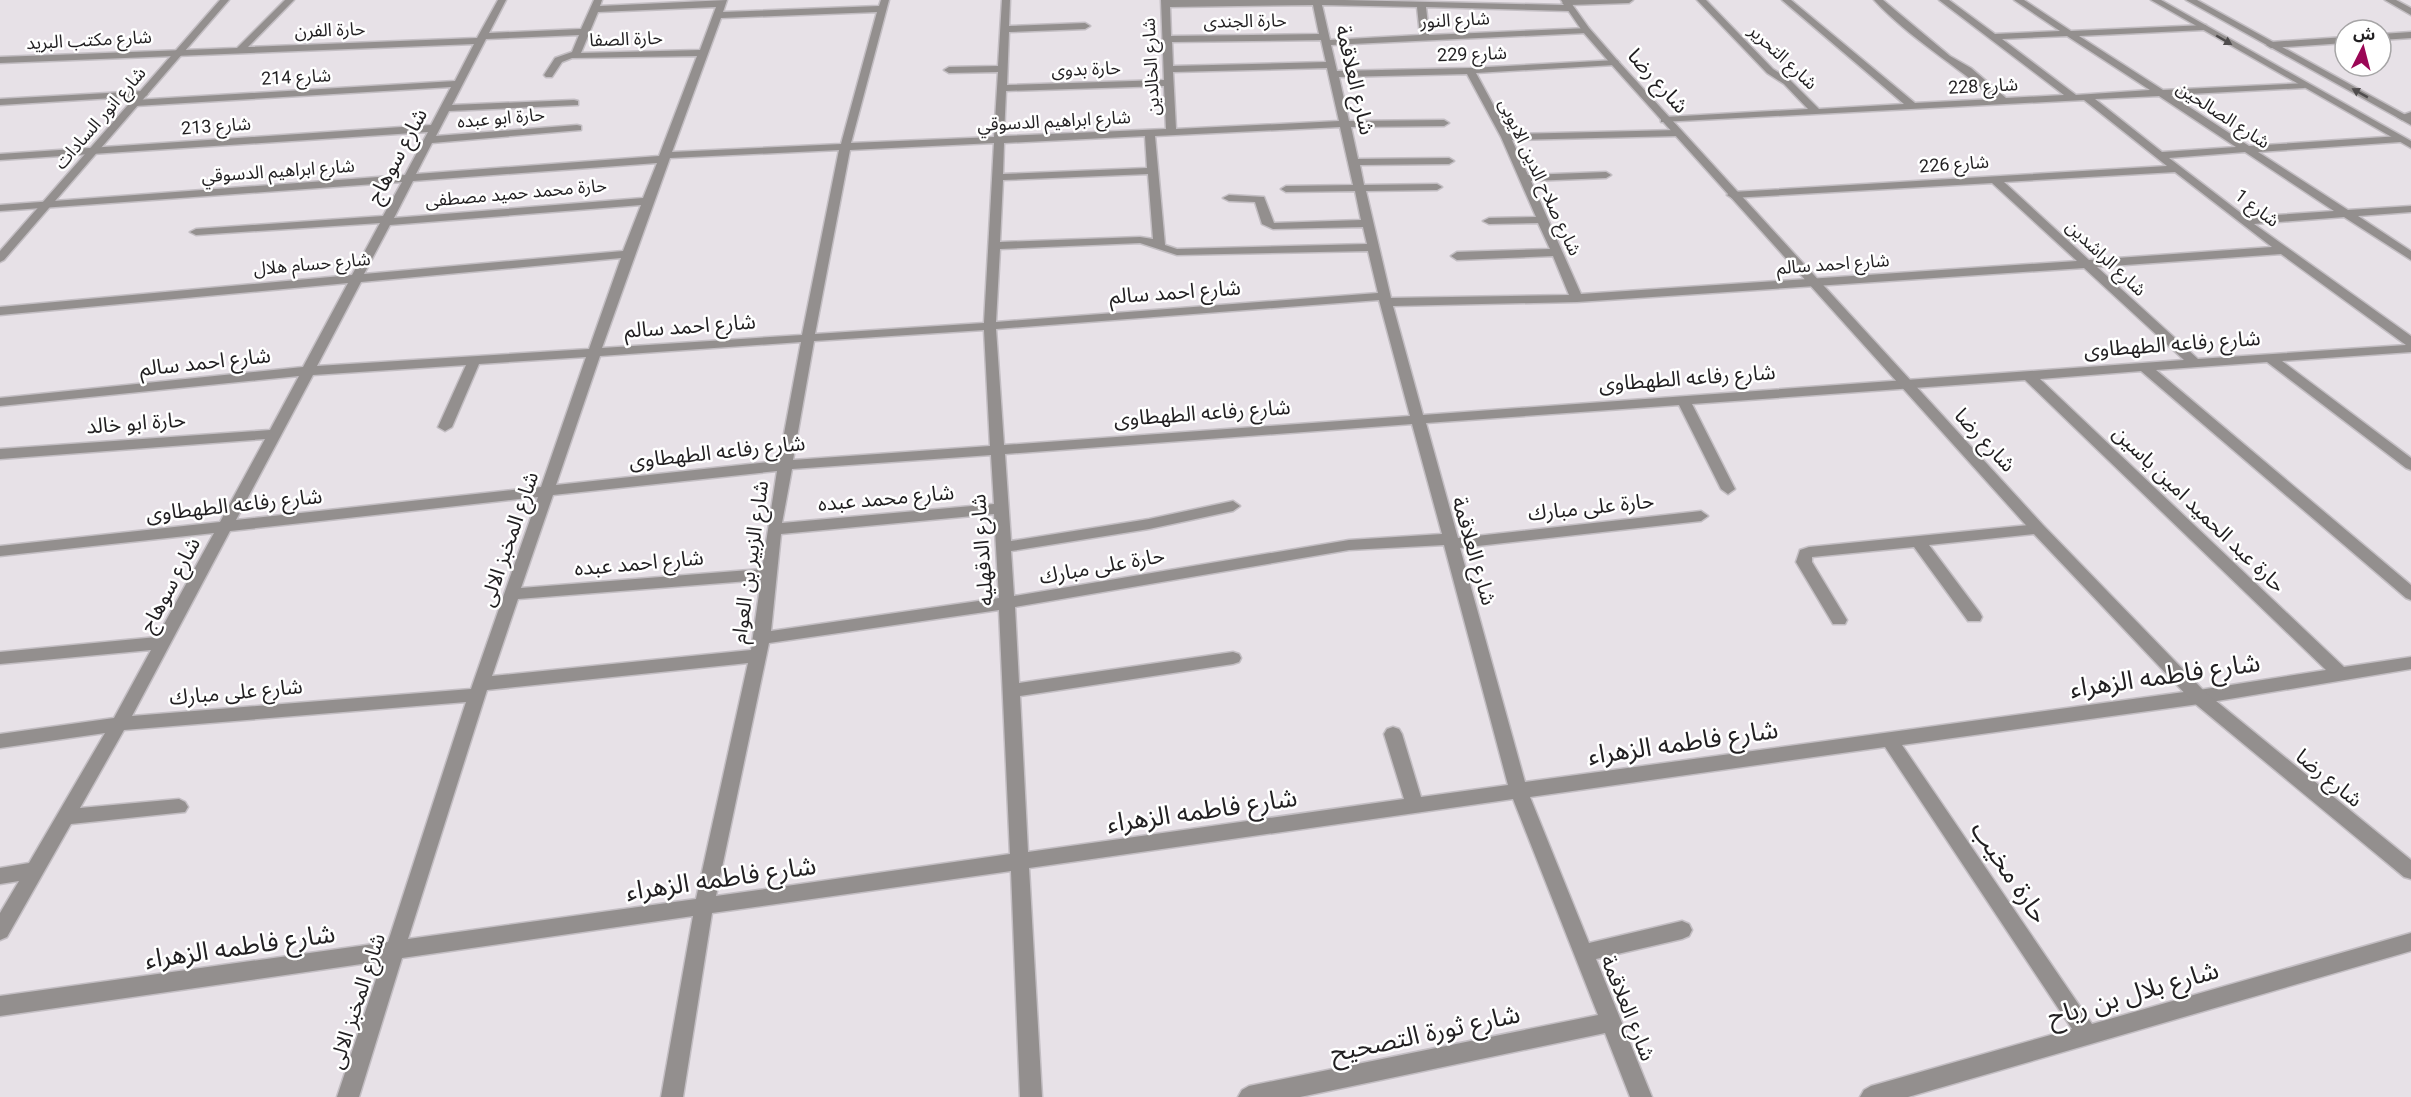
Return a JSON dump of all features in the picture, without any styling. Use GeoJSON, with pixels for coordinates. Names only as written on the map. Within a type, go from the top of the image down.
{"type":"FeatureCollection","features":[{"type":"Feature","properties":{"kind":"street","name":"شارع انور السادات"},"geometry":{"type":"LineString","coordinates":[[2,253],[225,0]]}},
{"type":"Feature","properties":{"kind":"street"},"geometry":{"type":"LineString","coordinates":[[240,50],[290,0]]}},
{"type":"Feature","properties":{"kind":"street","name":"شارع سوهاج"},"geometry":{"type":"LineString","coordinates":[[0,931],[163,643],[502,0]]}},
{"type":"Feature","properties":{"kind":"street","name":"شارع الدقهليه"},"geometry":{"type":"LineString","coordinates":[[1006,0],[990,326],[1007,603],[1031,1097]]}},
{"type":"Feature","properties":{"kind":"street"},"geometry":{"type":"LineString","coordinates":[[1165,2],[1567,4],[1629,0]]}},
{"type":"Feature","properties":{"kind":"street","name":"شارع التحرير"},"geometry":{"type":"LineString","coordinates":[[1701,0],[1770,71],[1787,82],[1817,112]]}},
{"type":"Feature","properties":{"kind":"street"},"geometry":{"type":"LineString","coordinates":[[1786,0],[1912,106]]}},
{"type":"Feature","properties":{"kind":"street"},"geometry":{"type":"LineString","coordinates":[[1878,0],[1947,58],[1968,70],[2003,101]]}},
{"type":"Feature","properties":{"kind":"street"},"geometry":{"type":"LineString","coordinates":[[1943,0],[2073,97]]}},
{"type":"Feature","properties":{"kind":"street","name":"شارع الصالحين"},"geometry":{"type":"LineString","coordinates":[[2018,0],[2411,256]]}},
{"type":"Feature","properties":{"kind":"street"},"geometry":{"type":"LineString","coordinates":[[2155,0],[2411,145]]}},
{"type":"Feature","properties":{"kind":"street"},"geometry":{"type":"LineString","coordinates":[[2190,0],[2408,118]]}},
{"type":"Feature","properties":{"kind":"street"},"geometry":{"type":"LineString","coordinates":[[2389,0],[2411,12]]}},
{"type":"Feature","properties":{"kind":"street","name":"شارع العلاقمة"},"geometry":{"type":"LineString","coordinates":[[1316,1],[1385,299],[1519,790],[1641,1097]]}},
{"type":"Feature","properties":{"kind":"street","name":"شارع الخالدين"},"geometry":{"type":"LineString","coordinates":[[1165,2],[1171,132]]}},
{"type":"Feature","properties":{"kind":"street"},"geometry":{"type":"LineString","coordinates":[[1421,4],[1425,38]]}},
{"type":"Feature","properties":{"kind":"street","name":"شارع رضا"},"geometry":{"type":"LineString","coordinates":[[1567,4],[1586,30],[1812,284],[2038,529],[2199,697],[2411,871]]}},
{"type":"Feature","properties":{"kind":"street"},"geometry":{"type":"LineString","coordinates":[[596,5],[721,7],[883,5]]}},
{"type":"Feature","properties":{"kind":"street","name":"حارة الصفا"},"geometry":{"type":"LineString","coordinates":[[596,5],[574,54],[579,57],[704,52]]}},
{"type":"Feature","properties":{"kind":"street","name":"شارع الزبير بن العوام"},"geometry":{"type":"LineString","coordinates":[[672,1097],[704,906],[762,638],[774,529],[807,338],[845,148],[883,5]]}},
{"type":"Feature","properties":{"kind":"street","name":"شارع المخبز الالى"},"geometry":{"type":"LineString","coordinates":[[348,1097],[479,690],[628,254],[650,201],[721,7]]}},
{"type":"Feature","properties":{"kind":"street"},"geometry":{"type":"LineString","coordinates":[[1005,29],[1085,26]]}},
{"type":"Feature","properties":{"kind":"street"},"geometry":{"type":"LineString","coordinates":[[1993,38],[2203,27]]}},
{"type":"Feature","properties":{"kind":"street","name":"شارع النور"},"geometry":{"type":"LineString","coordinates":[[1324,40],[1425,38],[1586,30]]}},
{"type":"Feature","properties":{"kind":"street","name":"حارة الفرن"},"geometry":{"type":"LineString","coordinates":[[179,52],[482,39],[584,32]]}},
{"type":"Feature","properties":{"kind":"street"},"geometry":{"type":"LineString","coordinates":[[2393,36],[2411,35]]}},
{"type":"Feature","properties":{"kind":"street","name":"حارة الجندى"},"geometry":{"type":"LineString","coordinates":[[1167,39],[1324,40]]}},
{"type":"Feature","properties":{"kind":"street"},"geometry":{"type":"LineString","coordinates":[[2271,45],[2333,40]]}},
{"type":"Feature","properties":{"kind":"street","name":"شارع مكتب البريد"},"geometry":{"type":"LineString","coordinates":[[0,60],[179,52]]}},
{"type":"Feature","properties":{"kind":"street"},"geometry":{"type":"LineString","coordinates":[[549,75],[558,60],[574,54]]}},
{"type":"Feature","properties":{"kind":"street","name":"شارع 229"},"geometry":{"type":"LineString","coordinates":[[1168,69],[1470,71],[1614,62]]}},
{"type":"Feature","properties":{"kind":"street"},"geometry":{"type":"LineString","coordinates":[[950,70],[1004,69]]}},
{"type":"Feature","properties":{"kind":"street","name":"شارع صلاح الدين الايوبى"},"geometry":{"type":"LineString","coordinates":[[1470,71],[1506,137],[1558,252],[1576,298]]}},
{"type":"Feature","properties":{"kind":"street","name":"حارة بدوى"},"geometry":{"type":"LineString","coordinates":[[1003,88],[1169,83]]}},
{"type":"Feature","properties":{"kind":"street","name":"شارع 214"},"geometry":{"type":"LineString","coordinates":[[135,103],[459,84]]}},
{"type":"Feature","properties":{"kind":"street","name":"شارع 228"},"geometry":{"type":"LineString","coordinates":[[1665,120],[2304,85]]}},
{"type":"Feature","properties":{"kind":"street"},"geometry":{"type":"LineString","coordinates":[[0,102],[142,94]]}},
{"type":"Feature","properties":{"kind":"street","name":"شارع 1"},"geometry":{"type":"LineString","coordinates":[[2086,96],[2409,349]]}},
{"type":"Feature","properties":{"kind":"street"},"geometry":{"type":"LineString","coordinates":[[446,108],[574,103]]}},
{"type":"Feature","properties":{"kind":"street","name":"شارع ابراهيم الدسوقي"},"geometry":{"type":"LineString","coordinates":[[0,208],[666,157],[1343,124],[1444,123]]}},
{"type":"Feature","properties":{"kind":"street","name":"حارة ابو عبده"},"geometry":{"type":"LineString","coordinates":[[432,134],[577,128]]}},
{"type":"Feature","properties":{"kind":"street","name":"شارع الخالدين"},"geometry":{"type":"LineString","coordinates":[[1150,133],[1159,247]]}},
{"type":"Feature","properties":{"kind":"street"},"geometry":{"type":"LineString","coordinates":[[1506,137],[1677,133]]}},
{"type":"Feature","properties":{"kind":"street","name":"شارع 213"},"geometry":{"type":"LineString","coordinates":[[0,157],[94,150],[432,134]]}},
{"type":"Feature","properties":{"kind":"street"},"geometry":{"type":"LineString","coordinates":[[2160,155],[2400,139]]}},
{"type":"Feature","properties":{"kind":"street"},"geometry":{"type":"LineString","coordinates":[[1352,162],[1449,161]]}},
{"type":"Feature","properties":{"kind":"street","name":"شارع 226"},"geometry":{"type":"LineString","coordinates":[[1732,195],[2178,169]]}},
{"type":"Feature","properties":{"kind":"street"},"geometry":{"type":"LineString","coordinates":[[998,177],[1153,171]]}},
{"type":"Feature","properties":{"kind":"street"},"geometry":{"type":"LineString","coordinates":[[1524,178],[1606,175]]}},
{"type":"Feature","properties":{"kind":"street","name":"شارع الراشدين"},"geometry":{"type":"LineString","coordinates":[[1993,178],[2195,364]]}},
{"type":"Feature","properties":{"kind":"street"},"geometry":{"type":"LineString","coordinates":[[1286,189],[1437,187]]}},
{"type":"Feature","properties":{"kind":"street"},"geometry":{"type":"LineString","coordinates":[[1229,198],[1260,199],[1268,224],[1273,226],[1367,223]]}},
{"type":"Feature","properties":{"kind":"street","name":"حارة محمد حميد مصطفى"},"geometry":{"type":"LineString","coordinates":[[196,232],[650,201]]}},
{"type":"Feature","properties":{"kind":"street"},"geometry":{"type":"LineString","coordinates":[[2243,221],[2411,209]]}},
{"type":"Feature","properties":{"kind":"street"},"geometry":{"type":"LineString","coordinates":[[1490,221],[1544,220]]}},
{"type":"Feature","properties":{"kind":"street"},"geometry":{"type":"LineString","coordinates":[[994,246],[1140,240],[1177,252],[1373,247]]}},
{"type":"Feature","properties":{"kind":"street","name":"شارع احمد سالم"},"geometry":{"type":"LineString","coordinates":[[0,402],[308,371],[1385,299],[1576,298],[1812,284],[2283,250]]}},
{"type":"Feature","properties":{"kind":"street"},"geometry":{"type":"LineString","coordinates":[[1457,256],[1558,252]]}},
{"type":"Feature","properties":{"kind":"street","name":"شارع حسام هلال"},"geometry":{"type":"LineString","coordinates":[[0,311],[628,254]]}},
{"type":"Feature","properties":{"kind":"street","name":"شارع رفاعه الطهطاوى"},"geometry":{"type":"LineString","coordinates":[[0,551],[547,493],[785,465],[1904,383],[2409,349]]}},
{"type":"Feature","properties":{"kind":"street"},"geometry":{"type":"LineString","coordinates":[[2271,359],[2411,465]]}},
{"type":"Feature","properties":{"kind":"street"},"geometry":{"type":"LineString","coordinates":[[445,427],[474,360]]}},
{"type":"Feature","properties":{"kind":"street"},"geometry":{"type":"LineString","coordinates":[[2144,367],[2411,594]]}},
{"type":"Feature","properties":{"kind":"street","name":"حارة عبد الحميد امين ياسين"},"geometry":{"type":"LineString","coordinates":[[2028,375],[2340,674]]}},
{"type":"Feature","properties":{"kind":"street"},"geometry":{"type":"LineString","coordinates":[[1683,399],[1728,489]]}},
{"type":"Feature","properties":{"kind":"street","name":"حارة ابو خالد"},"geometry":{"type":"LineString","coordinates":[[0,454],[275,434]]}},
{"type":"Feature","properties":{"kind":"street"},"geometry":{"type":"LineString","coordinates":[[1003,547],[1149,524],[1233,506]]}},
{"type":"Feature","properties":{"kind":"street","name":"شارع محمد عبده"},"geometry":{"type":"LineString","coordinates":[[774,529],[1001,508]]}},
{"type":"Feature","properties":{"kind":"street","name":"حارة على مبارك"},"geometry":{"type":"LineString","coordinates":[[762,638],[1007,603],[1349,545],[1450,541],[1701,516]]}},
{"type":"Feature","properties":{"kind":"street"},"geometry":{"type":"LineString","coordinates":[[1839,620],[1804,562],[1805,554],[1809,552],[2038,529]]}},
{"type":"Feature","properties":{"kind":"street"},"geometry":{"type":"LineString","coordinates":[[1918,541],[1974,617]]}},
{"type":"Feature","properties":{"kind":"street","name":"شارع احمد عبده"},"geometry":{"type":"LineString","coordinates":[[512,594],[769,574]]}},
{"type":"Feature","properties":{"kind":"street"},"geometry":{"type":"LineString","coordinates":[[0,658],[163,643]]}},
{"type":"Feature","properties":{"kind":"street","name":"شارع على مبارك"},"geometry":{"type":"LineString","coordinates":[[0,741],[119,724],[479,690],[758,656]]}},
{"type":"Feature","properties":{"kind":"street"},"geometry":{"type":"LineString","coordinates":[[1011,691],[1233,658]]}},
{"type":"Feature","properties":{"kind":"street","name":"شارع فاطمه الزهراء"},"geometry":{"type":"LineString","coordinates":[[0,1006],[1519,790],[2199,697],[2411,663]]}},
{"type":"Feature","properties":{"kind":"street"},"geometry":{"type":"LineString","coordinates":[[1393,734],[1415,805]]}},
{"type":"Feature","properties":{"kind":"street","name":"حارة مخيب"},"geometry":{"type":"LineString","coordinates":[[1889,739],[2087,1034]]}},
{"type":"Feature","properties":{"kind":"street"},"geometry":{"type":"LineString","coordinates":[[65,817],[179,807]]}},
{"type":"Feature","properties":{"kind":"street"},"geometry":{"type":"LineString","coordinates":[[0,876],[35,870]]}},
{"type":"Feature","properties":{"kind":"street"},"geometry":{"type":"LineString","coordinates":[[1583,952],[1682,930]]}},
{"type":"Feature","properties":{"kind":"street","name":"شارع بلال بن رباح"},"geometry":{"type":"LineString","coordinates":[[1870,1097],[2411,942]]}},
{"type":"Feature","properties":{"kind":"street","name":"شارع ثورة التصحيح"},"geometry":{"type":"LineString","coordinates":[[1249,1097],[1611,1022]]}}]}
